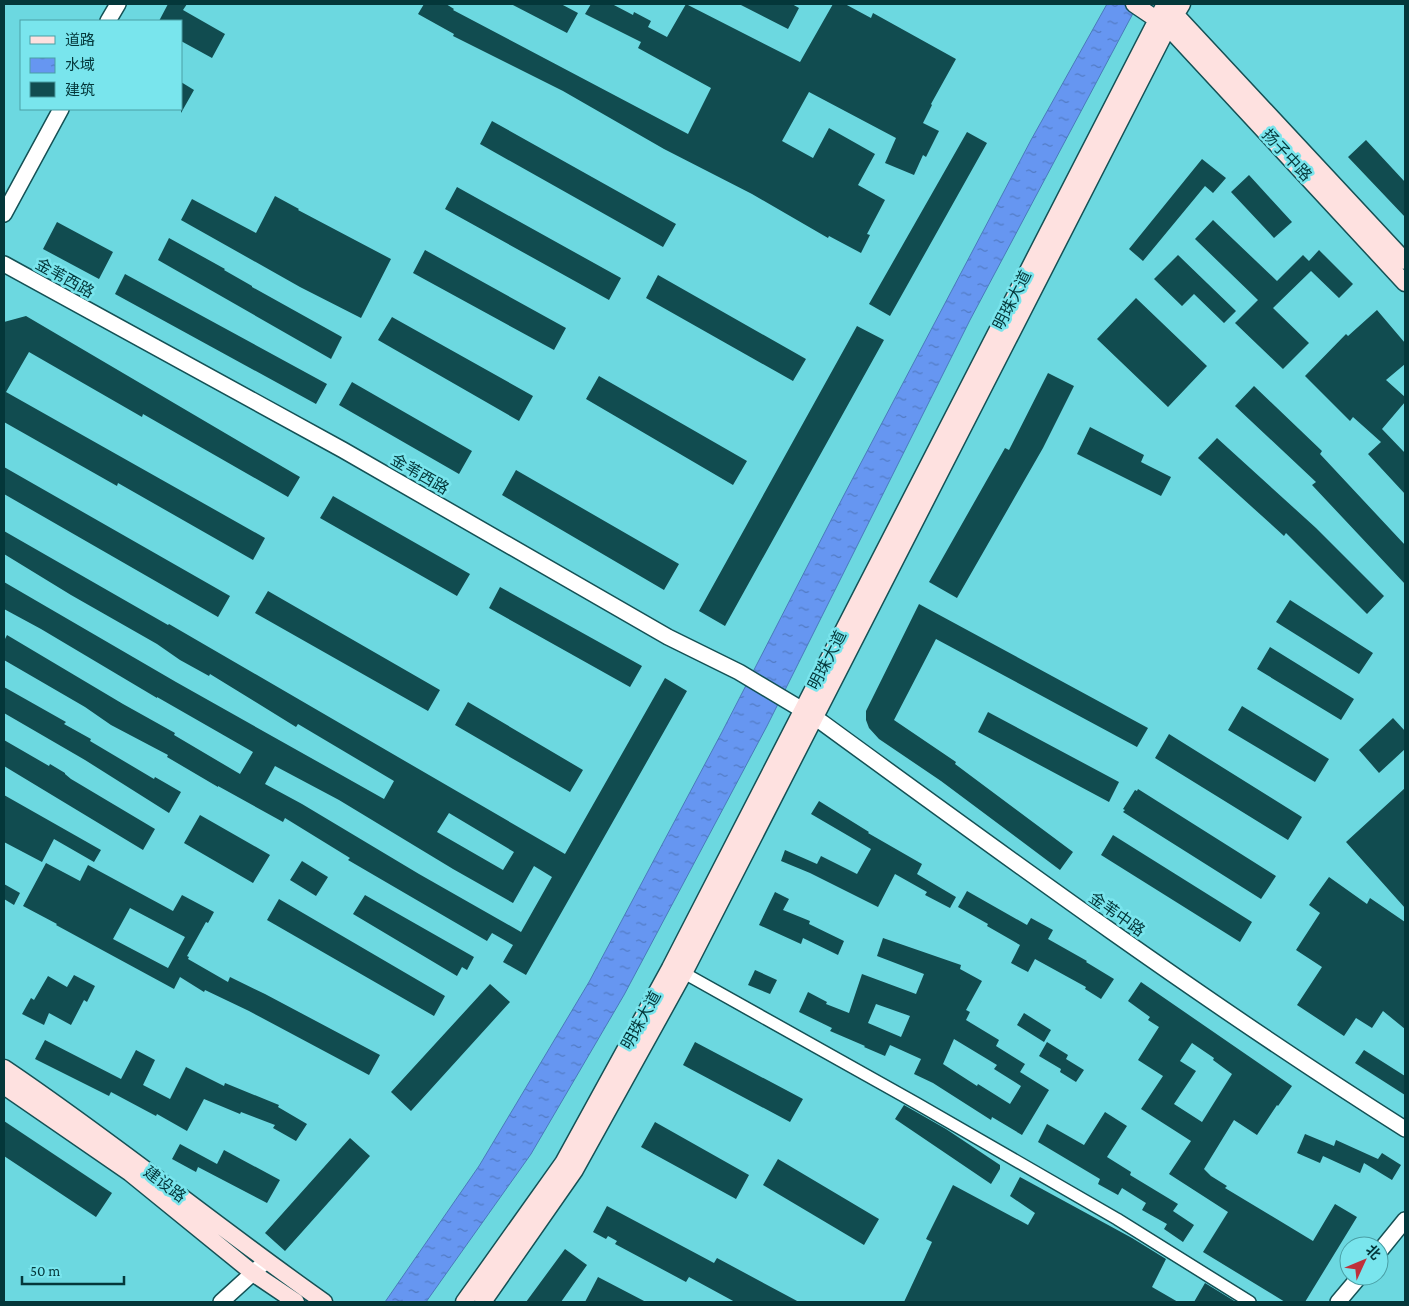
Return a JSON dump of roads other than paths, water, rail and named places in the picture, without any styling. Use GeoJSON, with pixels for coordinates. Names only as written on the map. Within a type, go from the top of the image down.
{"type":"FeatureCollection","features":[{"type":"Feature","properties":{"kind":"main road","name":"扬子中路"},"geometry":{"type":"LineString","coordinates":[[1161,10],[1405,260]]}},
{"type":"Feature","properties":{"kind":"main road","name":"扬子中路"},"geometry":{"type":"LineString","coordinates":[[1161,10],[1405,283]]}},
{"type":"Feature","properties":{"kind":"main road","name":"明珠大道"},"geometry":{"type":"LineString","coordinates":[[464,1302],[562,1163],[670,968],[1161,10]]}},
{"type":"Feature","properties":{"kind":"main road","name":"明珠大道"},"geometry":{"type":"LineString","coordinates":[[483,1302],[575,1170],[684,973],[803,710]]}},
{"type":"Feature","properties":{"kind":"main road","name":"建设路"},"geometry":{"type":"LineString","coordinates":[[4,1068],[135,1161],[266,1261],[324,1302]]}},
{"type":"Feature","properties":{"kind":"main road","name":"建设路"},"geometry":{"type":"LineString","coordinates":[[4,1086],[130,1173],[253,1273],[296,1302]]}},
{"type":"Feature","properties":{"kind":"street"},"geometry":{"type":"LineString","coordinates":[[109,20],[118,4]]}},
{"type":"Feature","properties":{"kind":"street"},"geometry":{"type":"LineString","coordinates":[[4,214],[60,110]]}},
{"type":"Feature","properties":{"kind":"street","name":"金苇西路"},"geometry":{"type":"LineString","coordinates":[[4,264],[343,450],[668,637],[739,672],[803,710]]}},
{"type":"Feature","properties":{"kind":"street","name":"金苇中路"},"geometry":{"type":"LineString","coordinates":[[803,710],[1056,893],[1308,1067],[1405,1128]]}},
{"type":"Feature","properties":{"kind":"street"},"geometry":{"type":"LineString","coordinates":[[684,973],[1117,1219],[1250,1302]]}},
{"type":"Feature","properties":{"kind":"street"},"geometry":{"type":"LineString","coordinates":[[1389,1240],[1405,1220]]}},
{"type":"Feature","properties":{"kind":"street"},"geometry":{"type":"LineString","coordinates":[[221,1302],[266,1261]]}},
{"type":"Feature","properties":{"kind":"street"},"geometry":{"type":"LineString","coordinates":[[1338,1302],[1352,1286]]}},
{"type":"Feature","properties":{"kind":"water"},"geometry":{"type":"Polygon","coordinates":[[[1107,4],[1138,4],[970,320],[767,726],[624,995],[531,1154],[426,1302],[385,1302],[479,1166],[589,982],[722,732],[844,495],[1031,140],[1107,4]]]}}]}
